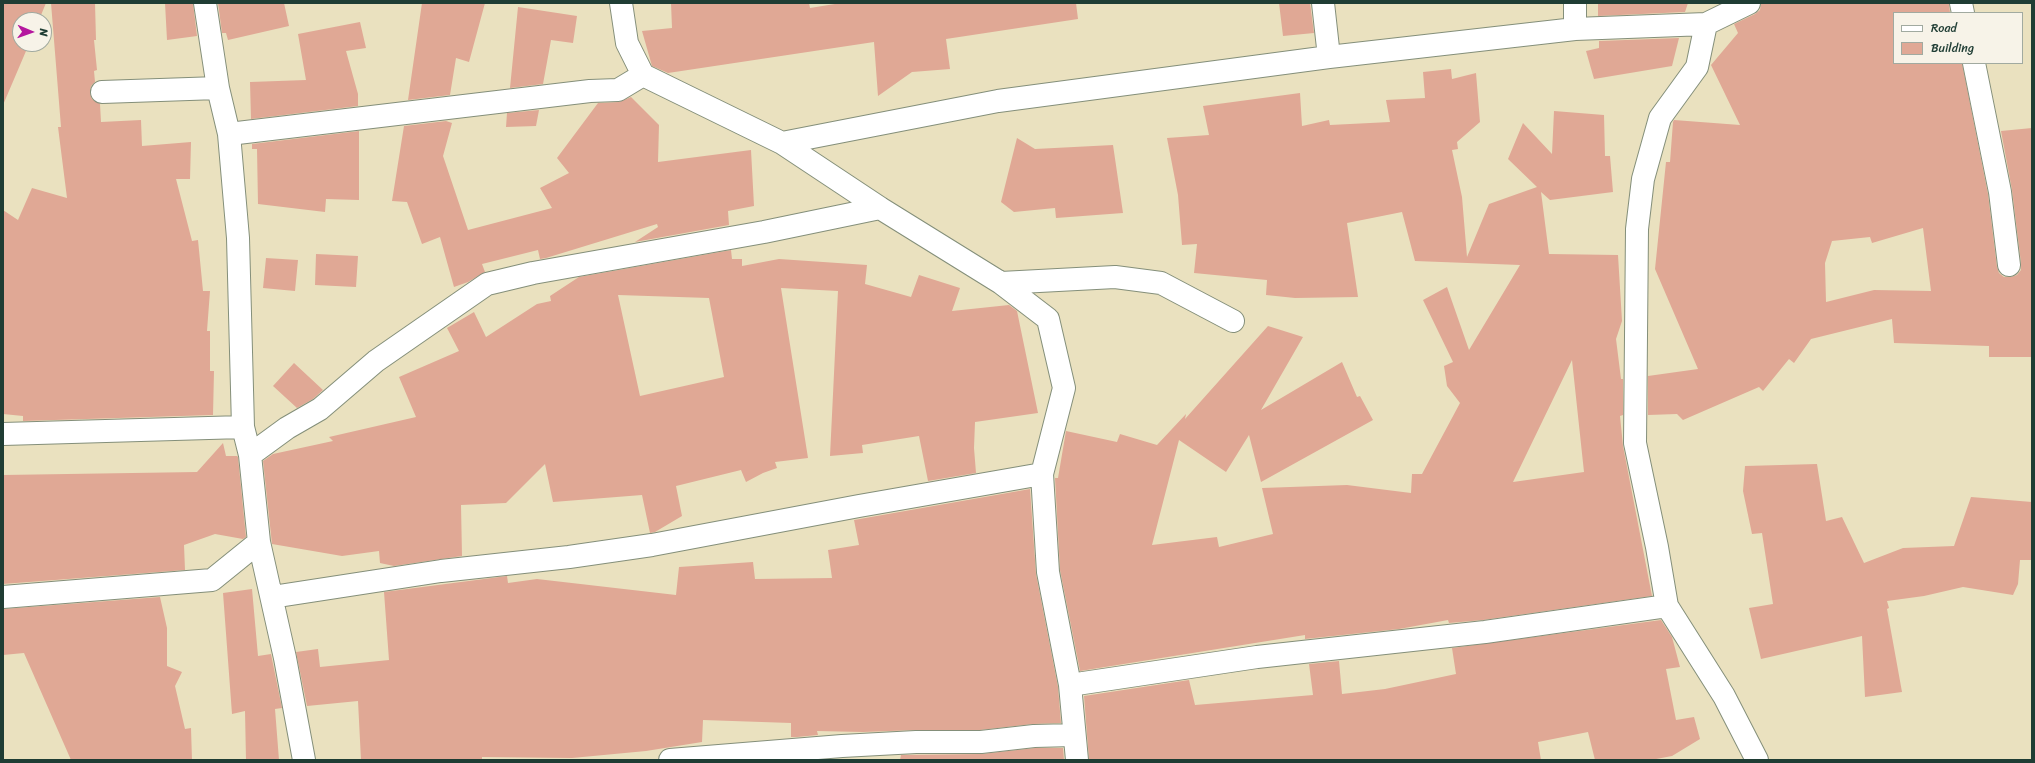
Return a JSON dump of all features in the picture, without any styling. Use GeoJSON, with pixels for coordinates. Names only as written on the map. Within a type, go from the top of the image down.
{"type":"FeatureCollection","features":[{"type":"Feature","properties":{"kind":"street"},"geometry":{"type":"LineString","coordinates":[[204,3],[218,88],[228,134],[238,238],[243,427],[250,455],[260,542],[304,760]]}},
{"type":"Feature","properties":{"kind":"street"},"geometry":{"type":"LineString","coordinates":[[622,3],[627,44],[643,76],[782,143],[880,208],[1001,283],[1048,318],[1064,388],[1042,474],[1048,572],[1070,685],[1073,735],[1077,760]]}},
{"type":"Feature","properties":{"kind":"street"},"geometry":{"type":"LineString","coordinates":[[1323,3],[1329,57]]}},
{"type":"Feature","properties":{"kind":"street"},"geometry":{"type":"LineString","coordinates":[[1575,3],[1575,29]]}},
{"type":"Feature","properties":{"kind":"street"},"geometry":{"type":"LineString","coordinates":[[782,143],[998,101],[1329,57],[1575,29],[1706,24],[1749,3]]}},
{"type":"Feature","properties":{"kind":"street"},"geometry":{"type":"LineString","coordinates":[[1706,24],[1697,67],[1660,118],[1643,179],[1637,229],[1635,443],[1657,547],[1667,606],[1724,696],[1757,760]]}},
{"type":"Feature","properties":{"kind":"street"},"geometry":{"type":"LineString","coordinates":[[1974,64],[2000,192],[2009,264]]}},
{"type":"Feature","properties":{"kind":"street"},"geometry":{"type":"LineString","coordinates":[[228,134],[590,91],[618,90],[643,76]]}},
{"type":"Feature","properties":{"kind":"street"},"geometry":{"type":"LineString","coordinates":[[102,92],[218,88]]}},
{"type":"Feature","properties":{"kind":"street"},"geometry":{"type":"LineString","coordinates":[[250,455],[287,428],[320,409],[376,361],[487,284],[533,273],[764,232],[880,208]]}},
{"type":"Feature","properties":{"kind":"street"},"geometry":{"type":"LineString","coordinates":[[1001,283],[1115,277],[1161,283],[1233,321]]}},
{"type":"Feature","properties":{"kind":"street"},"geometry":{"type":"LineString","coordinates":[[3,434],[243,427]]}},
{"type":"Feature","properties":{"kind":"street"},"geometry":{"type":"LineString","coordinates":[[272,597],[441,571],[569,557],[652,545],[859,506],[1042,474]]}},
{"type":"Feature","properties":{"kind":"street"},"geometry":{"type":"LineString","coordinates":[[3,597],[212,580],[260,542]]}},
{"type":"Feature","properties":{"kind":"street"},"geometry":{"type":"LineString","coordinates":[[1070,685],[1257,657],[1485,632],[1667,606]]}},
{"type":"Feature","properties":{"kind":"street"},"geometry":{"type":"LineString","coordinates":[[670,760],[842,746],[916,742],[981,742],[1034,736],[1073,735]]}},
{"type":"Feature","properties":{"kind":"building"},"geometry":{"type":"Polygon","coordinates":[[[3,3],[46,3],[42,12],[12,12],[12,52],[26,52],[3,105],[3,3]]]}},
{"type":"Feature","properties":{"kind":"building"},"geometry":{"type":"Polygon","coordinates":[[[51,3],[95,3],[96,40],[94,40],[97,70],[94,71],[95,82],[91,86],[90,93],[92,99],[100,104],[101,122],[141,120],[142,146],[191,142],[190,179],[176,179],[192,241],[198,240],[203,291],[210,291],[207,331],[210,331],[210,371],[214,371],[213,415],[23,421],[23,416],[3,414],[3,210],[18,220],[32,188],[67,198],[58,127],[61,127],[51,3]]]}},
{"type":"Feature","properties":{"kind":"building"},"geometry":{"type":"Polygon","coordinates":[[[165,3],[193,3],[197,36],[167,40],[165,3]]]}},
{"type":"Feature","properties":{"kind":"building"},"geometry":{"type":"Polygon","coordinates":[[[218,3],[284,3],[289,26],[228,40],[226,33],[222,33],[218,3]]]}},
{"type":"Feature","properties":{"kind":"building"},"geometry":{"type":"Polygon","coordinates":[[[422,3],[485,3],[469,62],[456,58],[450,95],[408,100],[422,3]]]}},
{"type":"Feature","properties":{"kind":"building"},"geometry":{"type":"Polygon","coordinates":[[[671,3],[809,3],[810,8],[841,3],[1076,3],[1078,19],[946,39],[950,69],[912,72],[878,96],[874,42],[668,73],[652,66],[642,31],[672,28],[671,3]]]}},
{"type":"Feature","properties":{"kind":"building"},"geometry":{"type":"Polygon","coordinates":[[[1279,3],[1310,3],[1314,33],[1283,36],[1279,3]]]}},
{"type":"Feature","properties":{"kind":"building"},"geometry":{"type":"Polygon","coordinates":[[[1598,3],[1688,3],[1685,12],[1598,16],[1598,3]]]}},
{"type":"Feature","properties":{"kind":"building"},"geometry":{"type":"Polygon","coordinates":[[[1761,3],[1949,3],[1950,12],[1893,12],[1893,64],[1962,64],[1988,194],[1997,267],[1999,273],[2004,277],[2017,275],[2021,270],[2021,263],[2012,190],[2001,131],[2032,128],[2032,357],[1989,357],[1989,346],[1894,343],[1892,319],[1811,339],[1794,363],[1789,359],[1763,391],[1759,387],[1683,420],[1677,414],[1648,415],[1648,376],[1698,369],[1655,269],[1666,162],[1670,162],[1673,122],[1674,120],[1740,125],[1711,65],[1738,33],[1734,24],[1760,10],[1761,3]],[[1923,228],[1872,243],[1870,237],[1832,241],[1825,263],[1826,302],[1874,290],[1931,291],[1923,228]]]}},
{"type":"Feature","properties":{"kind":"building"},"geometry":{"type":"Polygon","coordinates":[[[518,7],[577,16],[573,43],[551,40],[543,84],[510,88],[518,7]]]}},
{"type":"Feature","properties":{"kind":"building"},"geometry":{"type":"Polygon","coordinates":[[[360,22],[366,48],[346,51],[358,94],[358,106],[251,119],[250,82],[306,80],[298,34],[360,22]]]}},
{"type":"Feature","properties":{"kind":"building"},"geometry":{"type":"Polygon","coordinates":[[[1679,38],[1672,66],[1594,79],[1586,51],[1599,48],[1599,41],[1679,38]]]}},
{"type":"Feature","properties":{"kind":"building"},"geometry":{"type":"Polygon","coordinates":[[[1451,69],[1452,79],[1476,73],[1480,122],[1457,142],[1458,149],[1452,150],[1462,197],[1467,257],[1489,204],[1537,187],[1508,159],[1523,123],[1552,154],[1554,111],[1604,115],[1605,156],[1610,156],[1613,192],[1550,200],[1541,192],[1549,254],[1618,255],[1622,321],[1616,339],[1621,379],[1623,379],[1623,415],[1620,416],[1623,446],[1652,596],[1483,620],[1449,623],[1448,620],[1399,629],[1305,639],[1305,635],[1080,671],[1060,570],[1055,478],[1058,478],[1066,431],[1117,442],[1120,434],[1157,445],[1186,414],[1185,419],[1268,326],[1303,337],[1261,410],[1342,362],[1357,397],[1360,396],[1373,420],[1261,482],[1249,435],[1226,472],[1179,440],[1152,545],[1217,537],[1219,547],[1273,534],[1262,488],[1347,485],[1411,493],[1412,474],[1422,474],[1460,403],[1447,386],[1444,366],[1453,362],[1423,300],[1447,287],[1469,350],[1520,265],[1415,261],[1402,212],[1347,223],[1358,297],[1295,298],[1266,295],[1267,280],[1194,273],[1197,244],[1182,245],[1178,195],[1167,138],[1209,135],[1203,106],[1300,93],[1302,126],[1329,120],[1330,125],[1390,122],[1386,100],[1425,98],[1423,72],[1451,69]],[[1572,360],[1513,482],[1584,472],[1572,360]]]}},
{"type":"Feature","properties":{"kind":"building"},"geometry":{"type":"Polygon","coordinates":[[[631,97],[659,125],[658,162],[751,150],[754,206],[728,211],[729,225],[635,242],[658,227],[657,224],[546,258],[540,259],[538,250],[482,264],[485,272],[468,282],[454,287],[440,237],[422,244],[407,202],[392,201],[404,126],[446,121],[452,123],[443,156],[468,230],[552,208],[540,188],[569,173],[557,158],[598,103],[619,102],[631,97]]]}},
{"type":"Feature","properties":{"kind":"building"},"geometry":{"type":"Polygon","coordinates":[[[539,110],[536,126],[506,127],[507,113],[539,110]]]}},
{"type":"Feature","properties":{"kind":"building"},"geometry":{"type":"Polygon","coordinates":[[[359,131],[359,200],[326,199],[325,212],[258,204],[257,149],[252,149],[252,144],[359,131]]]}},
{"type":"Feature","properties":{"kind":"building"},"geometry":{"type":"Polygon","coordinates":[[[1017,138],[1035,149],[1113,145],[1123,213],[1056,218],[1055,208],[1014,212],[1001,202],[1017,138]]]}},
{"type":"Feature","properties":{"kind":"building"},"geometry":{"type":"Polygon","coordinates":[[[731,250],[732,259],[742,259],[742,266],[779,259],[867,265],[865,284],[911,297],[919,275],[960,288],[952,311],[1009,305],[1017,311],[1038,413],[975,422],[974,448],[976,473],[928,481],[919,436],[862,445],[863,453],[830,456],[838,291],[781,288],[808,458],[775,462],[777,468],[763,473],[746,482],[741,470],[676,486],[682,516],[655,532],[650,533],[642,495],[553,502],[545,464],[506,503],[461,505],[462,556],[394,566],[380,563],[379,551],[342,556],[272,544],[263,461],[273,454],[333,441],[329,437],[416,417],[399,377],[459,351],[447,328],[474,312],[486,337],[537,304],[551,301],[550,296],[579,277],[731,250]],[[618,295],[640,396],[724,377],[709,298],[618,295]]]}},
{"type":"Feature","properties":{"kind":"building"},"geometry":{"type":"Polygon","coordinates":[[[316,254],[358,256],[356,287],[315,285],[316,254]]]}},
{"type":"Feature","properties":{"kind":"building"},"geometry":{"type":"Polygon","coordinates":[[[266,258],[298,260],[295,291],[263,288],[266,258]]]}},
{"type":"Feature","properties":{"kind":"building"},"geometry":{"type":"Polygon","coordinates":[[[294,363],[323,390],[313,399],[297,408],[273,386],[294,363]]]}},
{"type":"Feature","properties":{"kind":"building"},"geometry":{"type":"Polygon","coordinates":[[[223,443],[226,456],[238,457],[246,537],[243,539],[215,534],[184,545],[185,570],[3,584],[3,475],[197,472],[223,443]]]}},
{"type":"Feature","properties":{"kind":"building"},"geometry":{"type":"Polygon","coordinates":[[[1817,464],[1826,521],[1842,517],[1864,563],[1903,548],[1954,546],[1971,497],[2032,502],[2032,560],[2020,560],[2018,584],[2013,595],[1963,587],[1924,596],[1887,601],[1889,608],[1887,609],[1902,692],[1865,697],[1862,636],[1761,659],[1749,608],[1773,604],[1762,533],[1752,534],[1743,491],[1745,466],[1817,464]]]}},
{"type":"Feature","properties":{"kind":"building"},"geometry":{"type":"Polygon","coordinates":[[[1030,489],[1036,574],[1058,687],[1061,723],[1033,724],[980,730],[863,732],[817,731],[818,735],[791,737],[791,723],[703,720],[702,742],[646,751],[572,758],[482,757],[482,760],[361,760],[358,701],[307,706],[296,652],[318,649],[320,667],[389,660],[384,592],[507,576],[508,583],[537,579],[676,595],[679,567],[753,562],[755,579],[832,578],[828,550],[859,545],[854,520],[1030,489]]]}},
{"type":"Feature","properties":{"kind":"building"},"geometry":{"type":"Polygon","coordinates":[[[252,589],[258,656],[271,654],[282,708],[275,709],[279,760],[246,760],[245,711],[232,714],[223,593],[252,589]]]}},
{"type":"Feature","properties":{"kind":"building"},"geometry":{"type":"Polygon","coordinates":[[[160,597],[167,628],[167,666],[182,672],[175,686],[185,729],[191,728],[192,760],[71,760],[24,653],[3,655],[3,609],[160,597]]]}},
{"type":"Feature","properties":{"kind":"building"},"geometry":{"type":"Polygon","coordinates":[[[1661,620],[1672,637],[1680,667],[1666,669],[1676,720],[1694,717],[1700,739],[1672,756],[1651,760],[1595,760],[1588,732],[1538,742],[1541,760],[1089,760],[1084,696],[1189,680],[1195,705],[1313,695],[1309,664],[1339,661],[1342,694],[1385,689],[1456,674],[1452,648],[1661,620]]]}},
{"type":"Feature","properties":{"kind":"building"},"geometry":{"type":"Polygon","coordinates":[[[1035,748],[1063,748],[1064,760],[900,760],[901,755],[981,754],[1035,748]]]}}]}
